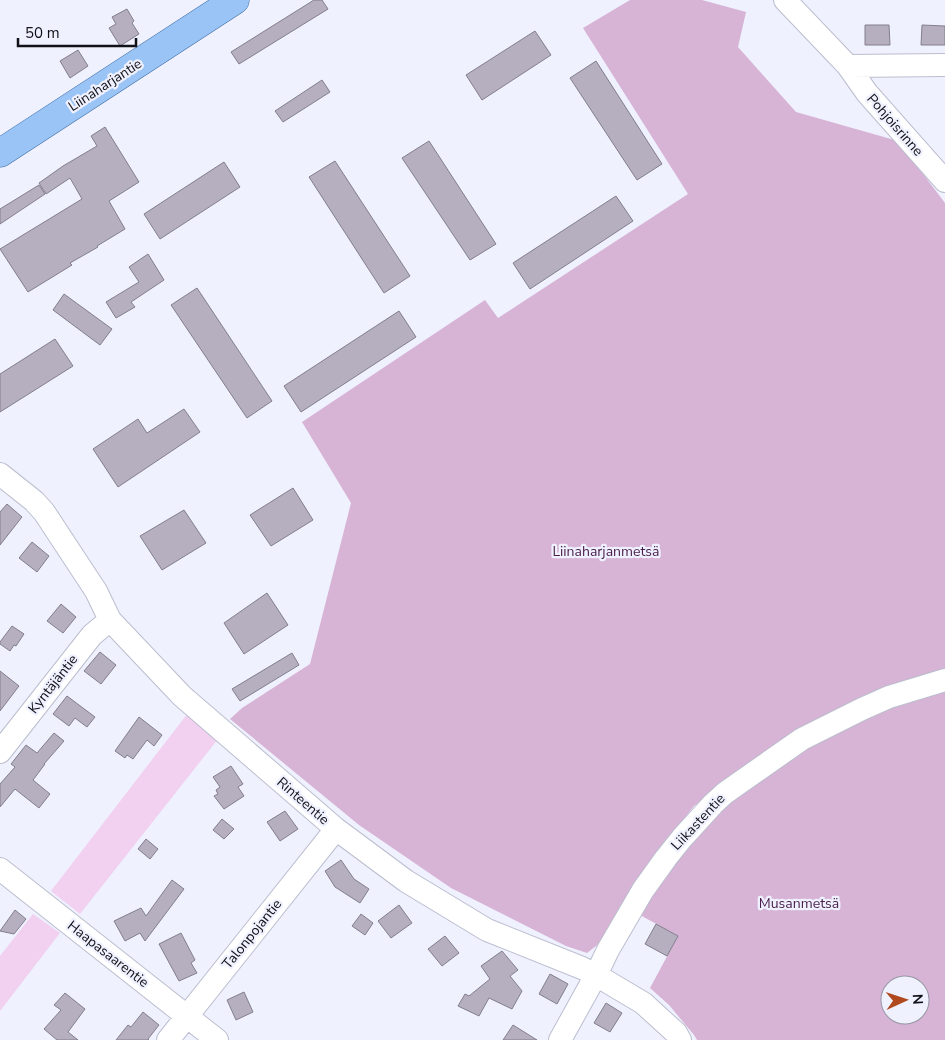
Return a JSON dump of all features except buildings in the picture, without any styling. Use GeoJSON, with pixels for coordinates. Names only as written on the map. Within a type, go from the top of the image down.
{"type":"FeatureCollection","features":[{"type":"Feature","properties":{"kind":"main road","name":"Liinaharjantie"},"geometry":{"type":"LineString","coordinates":[[0,153],[235,0]]}},
{"type":"Feature","properties":{"kind":"street","name":"Pohjoisrinne"},"geometry":{"type":"LineString","coordinates":[[785,0],[848,66],[867,93],[945,181]]}},
{"type":"Feature","properties":{"kind":"street"},"geometry":{"type":"LineString","coordinates":[[848,66],[945,66]]}},
{"type":"Feature","properties":{"kind":"street","name":"Rinteentie"},"geometry":{"type":"LineString","coordinates":[[0,474],[34,501],[44,512],[96,591],[110,620],[182,696],[336,829],[406,881],[487,930],[596,975],[643,1004],[676,1034],[680,1040]]}},
{"type":"Feature","properties":{"kind":"street","name":"Kyntäjäntie"},"geometry":{"type":"LineString","coordinates":[[0,752],[92,635],[110,620]]}},
{"type":"Feature","properties":{"kind":"street","name":"Liikastentie"},"geometry":{"type":"LineString","coordinates":[[560,1040],[608,950],[643,890],[666,858],[699,819],[725,793],[802,739],[889,697],[945,680]]}},
{"type":"Feature","properties":{"kind":"street","name":"Talonpojantie"},"geometry":{"type":"LineString","coordinates":[[168,1040],[336,829]]}},
{"type":"Feature","properties":{"kind":"street","name":"Haapasaarentie"},"geometry":{"type":"LineString","coordinates":[[0,869],[217,1040]]}},
{"type":"Feature","properties":{"kind":"shaded area"},"geometry":{"type":"Polygon","coordinates":[[[188,713],[218,739],[80,914],[51,891],[188,713]]]}},
{"type":"Feature","properties":{"kind":"shaded area"},"geometry":{"type":"Polygon","coordinates":[[[33,914],[60,933],[0,1011],[0,956],[33,914]]]}},
{"type":"Feature","properties":{"kind":"green space","name":"Liinaharjanmetsä"},"geometry":{"type":"Polygon","coordinates":[[[630,0],[702,0],[746,12],[738,47],[796,112],[898,141],[945,203],[945,669],[857,699],[772,747],[694,806],[633,884],[605,939],[587,953],[566,946],[451,888],[359,825],[230,719],[242,708],[310,664],[351,503],[302,422],[485,300],[498,318],[688,194],[583,28],[630,0]]]}},
{"type":"Feature","properties":{"kind":"green space","name":"Musanmetsä"},"geometry":{"type":"Polygon","coordinates":[[[945,690],[945,1040],[697,1040],[669,1005],[650,988],[678,936],[640,915],[664,877],[715,812],[817,741],[901,703],[945,690]]]}}]}
